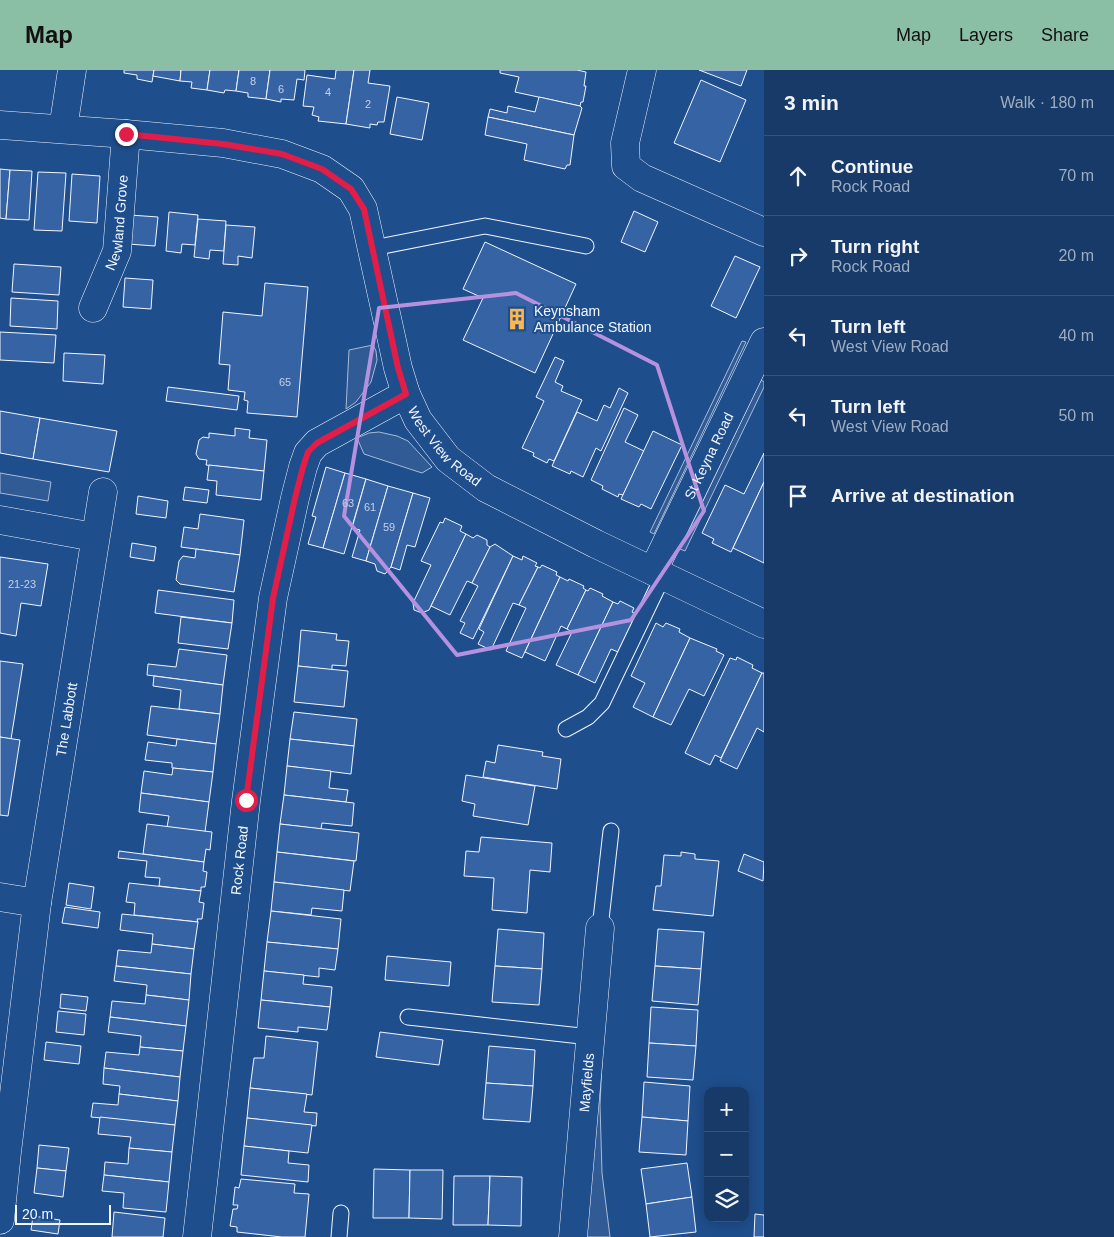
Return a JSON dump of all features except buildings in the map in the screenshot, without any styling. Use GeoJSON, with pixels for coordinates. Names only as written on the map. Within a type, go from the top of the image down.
{"type":"FeatureCollection","features":[{"type":"Feature","properties":{"kind":"street"},"geometry":{"type":"LineString","coordinates":[[63,129],[72,70]]}},
{"type":"Feature","properties":{"kind":"street"},"geometry":{"type":"LineString","coordinates":[[642,70],[625,143],[626,166],[642,178],[764,232]]}},
{"type":"Feature","properties":{"kind":"street","name":"West View Road"},"geometry":{"type":"LineString","coordinates":[[0,125],[126,134],[223,144],[282,154],[322,169],[351,189],[364,209],[398,368],[406,394],[418,420],[448,458],[486,488],[764,624]]}},
{"type":"Feature","properties":{"kind":"street","name":"Newland Grove"},"geometry":{"type":"LineString","coordinates":[[94,308],[117,251],[126,134]]}},
{"type":"Feature","properties":{"kind":"street","name":"St Keyna Road"},"geometry":{"type":"LineString","coordinates":[[658,573],[764,344]]}},
{"type":"Feature","properties":{"kind":"street","name":"Rock Road"},"geometry":{"type":"LineString","coordinates":[[197,1237],[246,800],[273,598],[295,498],[308,452],[317,443],[406,394]]}},
{"type":"Feature","properties":{"kind":"street","name":"The Labbott"},"geometry":{"type":"LineString","coordinates":[[0,1220],[3,1152],[37,902],[94,537],[103,492]]}},
{"type":"Feature","properties":{"kind":"street"},"geometry":{"type":"LineString","coordinates":[[0,520],[94,537]]}},
{"type":"Feature","properties":{"kind":"street"},"geometry":{"type":"LineString","coordinates":[[0,897],[37,902]]}},
{"type":"Feature","properties":{"kind":"street","name":"Mayfields"},"geometry":{"type":"LineString","coordinates":[[573,1237],[600,928]]}},
{"type":"Feature","properties":{"kind":"lane"},"geometry":{"type":"LineString","coordinates":[[373,248],[485,226],[586,246]]}},
{"type":"Feature","properties":{"kind":"lane"},"geometry":{"type":"LineString","coordinates":[[566,729],[588,717],[602,703],[658,573]]}},
{"type":"Feature","properties":{"kind":"lane"},"geometry":{"type":"LineString","coordinates":[[600,928],[611,831]]}},
{"type":"Feature","properties":{"kind":"lane"},"geometry":{"type":"LineString","coordinates":[[408,1017],[590,1038]]}},
{"type":"Feature","properties":{"kind":"lane"},"geometry":{"type":"LineString","coordinates":[[339,1237],[341,1213]]}},
{"type":"Feature","properties":{"kind":"highlighted area"},"geometry":{"type":"Polygon","coordinates":[[[516,293],[657,365],[704,511],[631,620],[457,655],[344,516],[379,308],[516,293]]]}},
{"type":"Feature","properties":{"kind":"shaded area"},"geometry":{"type":"Polygon","coordinates":[[[742,341],[746,342],[654,534],[650,532],[742,341]]]}},
{"type":"Feature","properties":{"kind":"shaded area"},"geometry":{"type":"Polygon","coordinates":[[[373,345],[377,360],[371,382],[356,402],[346,409],[349,350],[373,345]]]}},
{"type":"Feature","properties":{"kind":"shaded area"},"geometry":{"type":"Polygon","coordinates":[[[761,380],[764,382],[764,387],[685,551],[680,549],[761,380]]]}},
{"type":"Feature","properties":{"kind":"shaded area"},"geometry":{"type":"Polygon","coordinates":[[[379,432],[397,436],[408,441],[432,467],[422,473],[364,454],[357,438],[369,433],[379,432]]]}},
{"type":"Feature","properties":{"kind":"shaded area"},"geometry":{"type":"Polygon","coordinates":[[[0,473],[51,482],[48,501],[0,493],[0,473]]]}},
{"type":"Feature","properties":{"kind":"shaded area"},"geometry":{"type":"Polygon","coordinates":[[[603,1040],[600,1105],[602,1173],[610,1237],[582,1237],[603,1040]]]}},
{"type":"Feature","properties":{"kind":"place","name":"Keynsham Ambulance Station"},"geometry":{"type":"Point","coordinates":[517,319]}},
{"type":"Feature","properties":{"kind":"route"},"geometry":{"type":"LineString","coordinates":[[126,134],[223,144],[282,154],[322,169],[351,189],[364,209],[398,368],[406,394],[317,443],[308,452],[295,498],[273,598],[246,800]]}}]}
